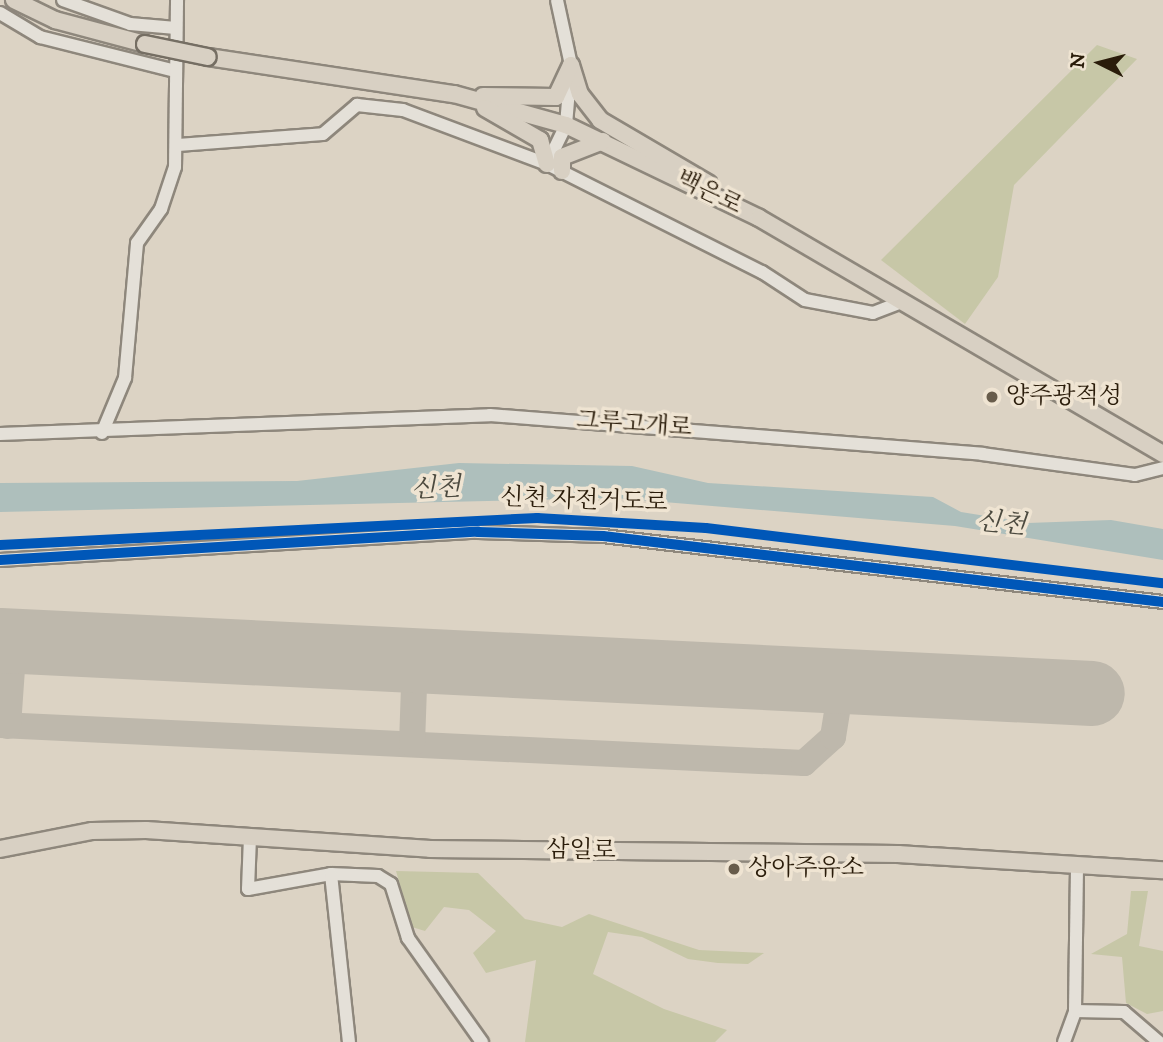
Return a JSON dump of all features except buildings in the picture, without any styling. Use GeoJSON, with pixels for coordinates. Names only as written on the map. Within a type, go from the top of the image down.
{"type":"FeatureCollection","features":[{"type":"Feature","properties":{"kind":"main road","name":"백은로"},"geometry":{"type":"LineString","coordinates":[[14,0],[55,20],[145,44],[208,57],[464,96],[566,125],[759,218],[1163,454]]}},
{"type":"Feature","properties":{"kind":"main road"},"geometry":{"type":"LineString","coordinates":[[464,96],[556,97],[571,65]]}},
{"type":"Feature","properties":{"kind":"main road"},"geometry":{"type":"LineString","coordinates":[[571,65],[580,94],[600,120],[759,218]]}},
{"type":"Feature","properties":{"kind":"main road"},"geometry":{"type":"LineString","coordinates":[[464,96],[534,134],[554,168],[562,157],[603,141]]}},
{"type":"Feature","properties":{"kind":"main road","name":"삼일로"},"geometry":{"type":"LineString","coordinates":[[0,849],[92,831],[250,837],[429,849],[898,854],[1163,870]]}},
{"type":"Feature","properties":{"kind":"street"},"geometry":{"type":"LineString","coordinates":[[63,0],[130,24],[176,28]]}},
{"type":"Feature","properties":{"kind":"street"},"geometry":{"type":"LineString","coordinates":[[102,433],[125,378],[137,243],[161,209],[178,145],[174,56],[177,0]]}},
{"type":"Feature","properties":{"kind":"street"},"geometry":{"type":"LineString","coordinates":[[554,168],[566,125],[571,65],[558,0]]}},
{"type":"Feature","properties":{"kind":"street"},"geometry":{"type":"LineString","coordinates":[[0,13],[40,37],[175,71]]}},
{"type":"Feature","properties":{"kind":"street"},"geometry":{"type":"LineString","coordinates":[[178,145],[323,134],[357,105],[370,103],[554,168],[762,272],[805,300],[873,313],[904,302]]}},
{"type":"Feature","properties":{"kind":"street","name":"그루고개로"},"geometry":{"type":"LineString","coordinates":[[0,434],[102,433],[491,415],[982,454],[1135,475],[1163,468]]}},
{"type":"Feature","properties":{"kind":"street"},"geometry":{"type":"LineString","coordinates":[[0,560],[478,532],[589,536],[726,546],[1163,602]]}},
{"type":"Feature","properties":{"kind":"street"},"geometry":{"type":"LineString","coordinates":[[250,837],[248,889],[331,874],[379,876],[391,884],[408,937],[482,1042]]}},
{"type":"Feature","properties":{"kind":"street"},"geometry":{"type":"LineString","coordinates":[[1064,1042],[1075,1011],[1077,865]]}},
{"type":"Feature","properties":{"kind":"street"},"geometry":{"type":"LineString","coordinates":[[331,874],[349,1042]]}},
{"type":"Feature","properties":{"kind":"street"},"geometry":{"type":"LineString","coordinates":[[1075,1011],[1124,1012],[1158,1042]]}},
{"type":"Feature","properties":{"kind":"green space"},"geometry":{"type":"Polygon","coordinates":[[[1097,45],[1137,59],[1014,185],[998,277],[965,324],[881,260],[1097,45]]]}},
{"type":"Feature","properties":{"kind":"green space"},"geometry":{"type":"Polygon","coordinates":[[[396,871],[478,873],[525,919],[562,927],[589,914],[699,950],[764,953],[748,964],[688,959],[642,937],[608,932],[593,974],[664,1009],[727,1030],[715,1042],[525,1042],[536,960],[486,973],[473,953],[496,931],[469,910],[444,907],[425,931],[412,927],[396,871]]]}},
{"type":"Feature","properties":{"kind":"green space"},"geometry":{"type":"Polygon","coordinates":[[[1131,891],[1148,891],[1139,946],[1163,951],[1163,1011],[1147,1014],[1126,1003],[1122,957],[1091,954],[1127,934],[1131,891]]]}},
{"type":"Feature","properties":{"kind":"water","name":"신천"},"geometry":{"type":"Polygon","coordinates":[[[459,463],[632,466],[708,483],[933,497],[961,512],[1028,523],[1111,520],[1163,529],[1163,560],[955,526],[615,498],[0,512],[0,483],[297,481],[459,463]]]}},
{"type":"Feature","properties":{"kind":"taxiway"},"geometry":{"type":"LineString","coordinates":[[8,726],[14,641]]}},
{"type":"Feature","properties":{"kind":"taxiway"},"geometry":{"type":"LineString","coordinates":[[412,744],[415,660]]}},
{"type":"Feature","properties":{"kind":"taxiway"},"geometry":{"type":"LineString","coordinates":[[0,725],[804,763],[833,737],[842,681]]}},
{"type":"Feature","properties":{"kind":"runway"},"geometry":{"type":"LineString","coordinates":[[0,640],[1092,693]]}},
{"type":"Feature","properties":{"kind":"cycle path","name":"신천 자전거도로"},"geometry":{"type":"LineString","coordinates":[[0,545],[537,518],[706,528],[1163,583]]}},
{"type":"Feature","properties":{"kind":"cycle path"},"geometry":{"type":"LineString","coordinates":[[0,560],[478,532],[603,536],[1163,602]]}},
{"type":"Feature","properties":{"kind":"place","name":"양주광적성"},"geometry":{"type":"Point","coordinates":[992,397]}},
{"type":"Feature","properties":{"kind":"place","name":"상아주유소"},"geometry":{"type":"Point","coordinates":[734,869]}}]}
